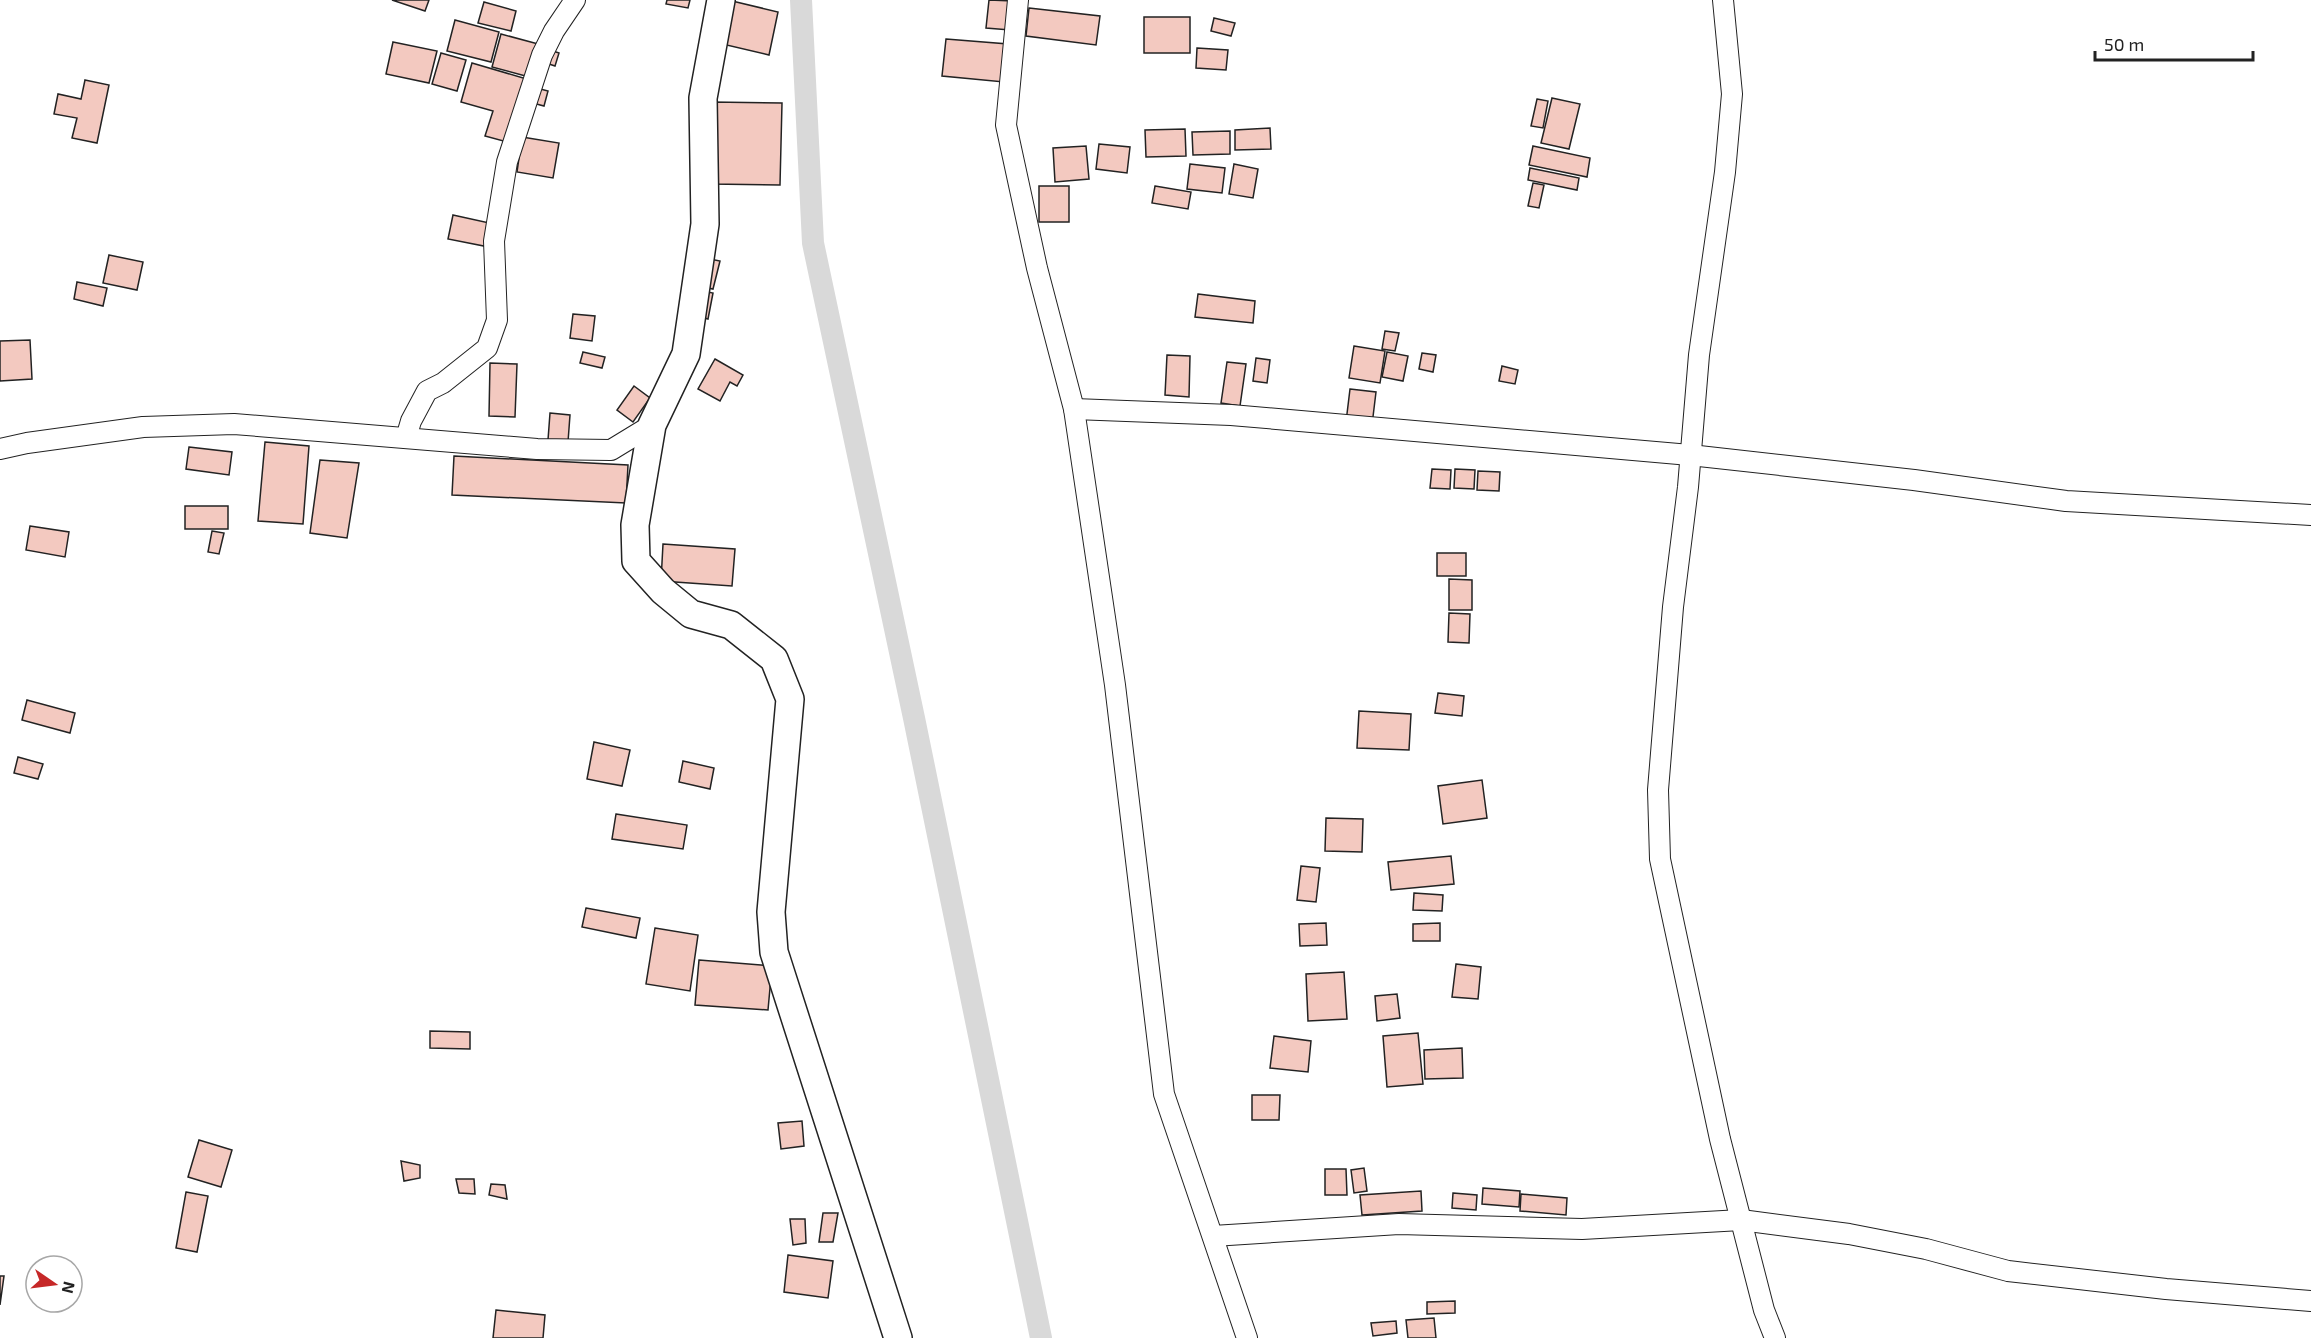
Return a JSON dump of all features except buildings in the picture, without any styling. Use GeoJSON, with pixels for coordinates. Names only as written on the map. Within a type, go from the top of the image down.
{"type":"FeatureCollection","features":[{"type":"Feature","properties":{"kind":"street"},"geometry":{"type":"LineString","coordinates":[[406,438],[411,421],[428,391],[443,383],[487,348],[497,320],[498,286],[494,241],[507,162],[542,55],[554,31],[575,0]]}},
{"type":"Feature","properties":{"kind":"street"},"geometry":{"type":"LineString","coordinates":[[721,0],[703,98],[705,224],[686,354],[652,425],[635,525],[636,561],[663,591],[691,614],[731,625],[774,659],[790,699],[771,912],[774,952],[898,1338]]}},
{"type":"Feature","properties":{"kind":"street"},"geometry":{"type":"LineString","coordinates":[[1018,0],[1006,125],[1037,268],[1074,409],[1115,685],[1164,1094],[1247,1338]]}},
{"type":"Feature","properties":{"kind":"street"},"geometry":{"type":"LineString","coordinates":[[1723,0],[1732,94],[1725,172],[1699,355],[1673,607],[1658,790],[1660,859],[1717,1127],[1764,1310],[1775,1338]]}},
{"type":"Feature","properties":{"kind":"street"},"geometry":{"type":"LineString","coordinates":[[1074,409],[1231,415],[1690,455],[1914,480],[2066,501],[2311,515]]}},
{"type":"Feature","properties":{"kind":"street"},"geometry":{"type":"LineString","coordinates":[[0,449],[27,443],[143,427],[234,424],[537,449],[611,450],[652,425]]}},
{"type":"Feature","properties":{"kind":"street"},"geometry":{"type":"LineString","coordinates":[[1213,1236],[1399,1224],[1582,1229],[1741,1220],[1849,1234],[1915,1246],[2008,1271],[2166,1289],[2311,1301]]}},
{"type":"Feature","properties":{"kind":"waterway"},"geometry":{"type":"LineString","coordinates":[[801,0],[813,243],[914,718],[1041,1338]]}}]}
